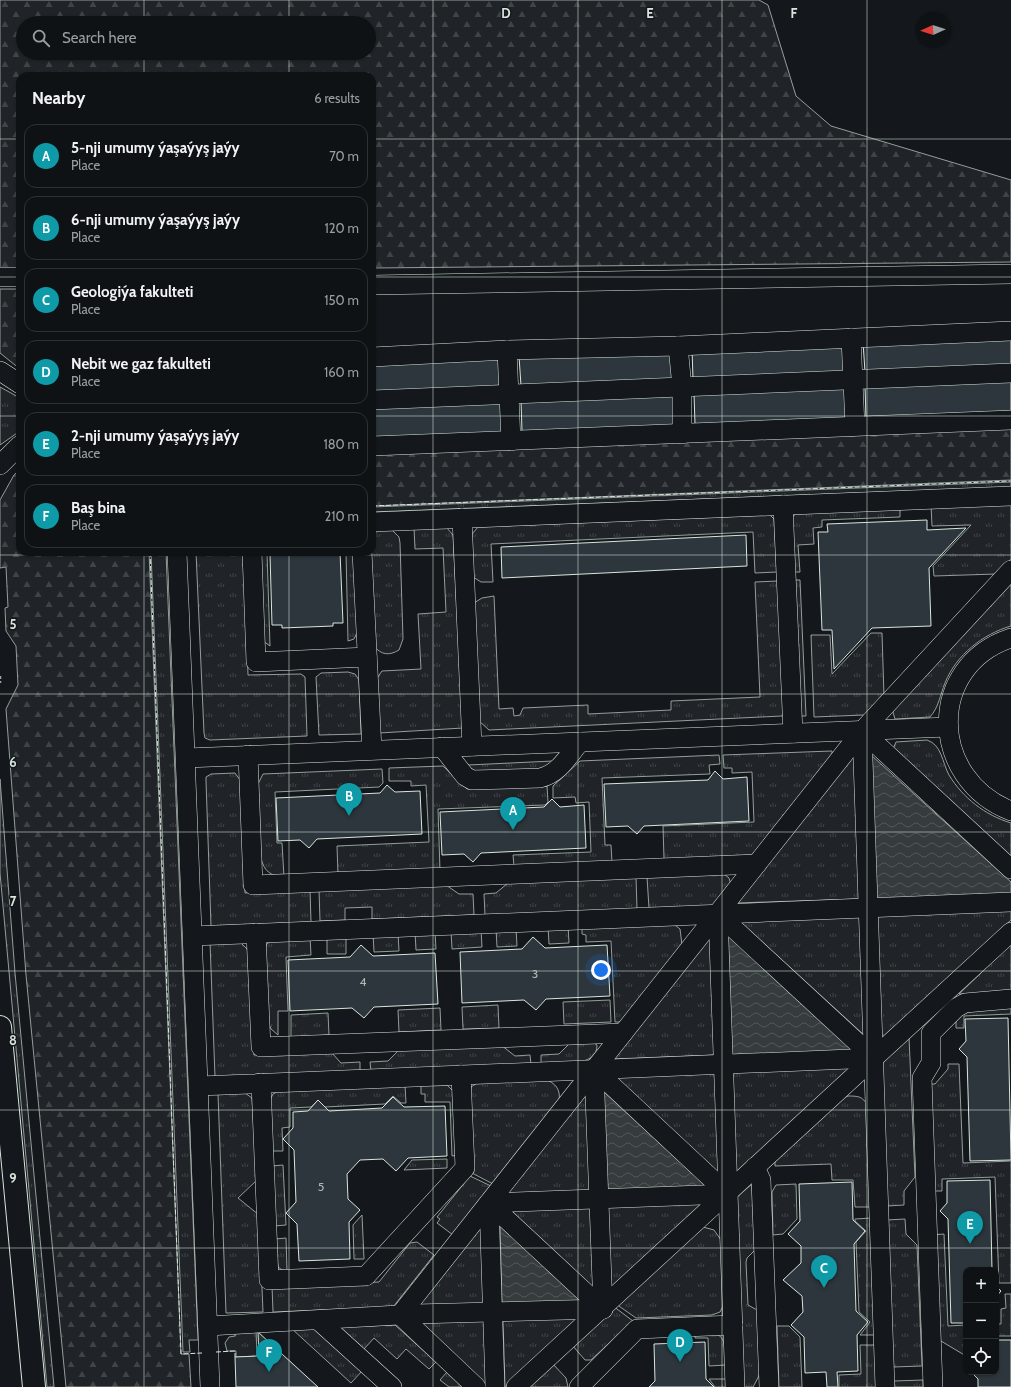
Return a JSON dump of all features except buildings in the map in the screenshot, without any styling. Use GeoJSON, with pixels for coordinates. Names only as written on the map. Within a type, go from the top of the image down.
{"type":"FeatureCollection","features":[{"type":"Feature","properties":{"kind":"main road"},"geometry":{"type":"LineString","coordinates":[[0,1027],[34,1387]]}},
{"type":"Feature","properties":{"kind":"lane"},"geometry":{"type":"LineString","coordinates":[[376,285],[1011,274]]}},
{"type":"Feature","properties":{"kind":"lane"},"geometry":{"type":"LineString","coordinates":[[0,277],[16,277]]}},
{"type":"Feature","properties":{"kind":"lane"},"geometry":{"type":"LineString","coordinates":[[376,357],[507,350],[678,346],[1011,331]]}},
{"type":"Feature","properties":{"kind":"lane"},"geometry":{"type":"LineString","coordinates":[[851,338],[855,426]]}},
{"type":"Feature","properties":{"kind":"lane"},"geometry":{"type":"LineString","coordinates":[[678,346],[682,387],[682,434]]}},
{"type":"Feature","properties":{"kind":"lane"},"geometry":{"type":"LineString","coordinates":[[507,350],[511,441]]}},
{"type":"Feature","properties":{"kind":"lane"},"geometry":{"type":"LineString","coordinates":[[0,371],[16,381]]}},
{"type":"Feature","properties":{"kind":"lane"},"geometry":{"type":"LineString","coordinates":[[376,400],[1011,373]]}},
{"type":"Feature","properties":{"kind":"lane"},"geometry":{"type":"LineString","coordinates":[[376,446],[1011,420]]}},
{"type":"Feature","properties":{"kind":"lane"},"geometry":{"type":"LineString","coordinates":[[0,465],[16,449]]}},
{"type":"Feature","properties":{"kind":"lane"},"geometry":{"type":"LineString","coordinates":[[376,522],[1011,496]]}},
{"type":"Feature","properties":{"kind":"lane"},"geometry":{"type":"LineString","coordinates":[[783,505],[792,733]]}},
{"type":"Feature","properties":{"kind":"lane"},"geometry":{"type":"LineString","coordinates":[[462,518],[472,746]]}},
{"type":"Feature","properties":{"kind":"lane"},"geometry":{"type":"LineString","coordinates":[[177,556],[210,1387]]}},
{"type":"Feature","properties":{"kind":"lane"},"geometry":{"type":"LineString","coordinates":[[252,556],[256,662],[367,657]]}},
{"type":"Feature","properties":{"kind":"lane"},"geometry":{"type":"LineString","coordinates":[[362,556],[372,750]]}},
{"type":"Feature","properties":{"kind":"lane"},"geometry":{"type":"LineString","coordinates":[[400,1315],[862,731],[1011,570]]}},
{"type":"Feature","properties":{"kind":"lane"},"geometry":{"type":"LineString","coordinates":[[1011,638],[990,648],[967,668],[958,682],[952,696],[948,727],[950,743],[955,758],[971,785],[996,804],[1011,811]]}},
{"type":"Feature","properties":{"kind":"lane"},"geometry":{"type":"LineString","coordinates":[[186,758],[948,727]]}},
{"type":"Feature","properties":{"kind":"lane"},"geometry":{"type":"LineString","coordinates":[[862,731],[1011,869]]}},
{"type":"Feature","properties":{"kind":"lane"},"geometry":{"type":"LineString","coordinates":[[862,731],[885,1387]]}},
{"type":"Feature","properties":{"kind":"lane"},"geometry":{"type":"LineString","coordinates":[[442,748],[465,776],[478,781],[549,776],[558,770],[580,742]]}},
{"type":"Feature","properties":{"kind":"lane"},"geometry":{"type":"LineString","coordinates":[[248,755],[253,886],[757,864]]}},
{"type":"Feature","properties":{"kind":"lane"},"geometry":{"type":"LineString","coordinates":[[193,936],[1011,902]]}},
{"type":"Feature","properties":{"kind":"lane"},"geometry":{"type":"LineString","coordinates":[[718,914],[874,1058]]}},
{"type":"Feature","properties":{"kind":"lane"},"geometry":{"type":"LineString","coordinates":[[718,914],[735,1387]]}},
{"type":"Feature","properties":{"kind":"lane"},"geometry":{"type":"LineString","coordinates":[[516,1387],[603,1309],[1011,932]]}},
{"type":"Feature","properties":{"kind":"lane"},"geometry":{"type":"LineString","coordinates":[[256,933],[261,1047],[623,1033]]}},
{"type":"Feature","properties":{"kind":"lane"},"geometry":{"type":"LineString","coordinates":[[933,1387],[922,1078],[931,1063],[931,1033],[956,1008],[965,1003],[1011,999]]}},
{"type":"Feature","properties":{"kind":"lane"},"geometry":{"type":"LineString","coordinates":[[199,1086],[874,1058]]}},
{"type":"Feature","properties":{"kind":"lane"},"geometry":{"type":"LineString","coordinates":[[594,1069],[728,1194]]}},
{"type":"Feature","properties":{"kind":"lane"},"geometry":{"type":"LineString","coordinates":[[594,1069],[603,1309]]}},
{"type":"Feature","properties":{"kind":"lane"},"geometry":{"type":"LineString","coordinates":[[261,1083],[269,1280],[284,1280],[366,1276],[465,1168],[461,1075]]}},
{"type":"Feature","properties":{"kind":"lane"},"geometry":{"type":"LineString","coordinates":[[755,1167],[761,1180],[769,1387]]}},
{"type":"Feature","properties":{"kind":"lane"},"geometry":{"type":"LineString","coordinates":[[489,1202],[728,1194]]}},
{"type":"Feature","properties":{"kind":"lane"},"geometry":{"type":"LineString","coordinates":[[489,1202],[603,1309]]}},
{"type":"Feature","properties":{"kind":"lane"},"geometry":{"type":"LineString","coordinates":[[489,1202],[495,1387]]}},
{"type":"Feature","properties":{"kind":"lane"},"geometry":{"type":"LineString","coordinates":[[208,1326],[400,1315],[603,1309]]}},
{"type":"Feature","properties":{"kind":"lane"},"geometry":{"type":"LineString","coordinates":[[400,1315],[476,1387]]}},
{"type":"Feature","properties":{"kind":"lane"},"geometry":{"type":"LineString","coordinates":[[318,1320],[392,1387]]}},
{"type":"Feature","properties":{"kind":"lane"},"geometry":{"type":"LineString","coordinates":[[579,1387],[637,1329],[733,1325]]}},
{"type":"Feature","properties":{"kind":"path"},"geometry":{"type":"LineString","coordinates":[[0,676],[0,683]]}},
{"type":"Feature","properties":{"kind":"green space"},"geometry":{"type":"Polygon","coordinates":[[[0,0],[759,0],[768,5],[796,96],[831,126],[1011,180],[1011,262],[376,268],[376,72],[16,72],[16,271],[0,270],[0,0]]]}},
{"type":"Feature","properties":{"kind":"green space"},"geometry":{"type":"Polygon","coordinates":[[[0,289],[16,289],[16,366],[0,353],[0,289]]]}},
{"type":"Feature","properties":{"kind":"green space"},"geometry":{"type":"Polygon","coordinates":[[[0,387],[16,396],[16,434],[0,445],[0,387]]]}},
{"type":"Feature","properties":{"kind":"green space"},"geometry":{"type":"Polygon","coordinates":[[[1011,426],[1011,480],[376,506],[376,451],[1011,426]]]}},
{"type":"Feature","properties":{"kind":"green space"},"geometry":{"type":"Polygon","coordinates":[[[16,473],[16,556],[149,556],[181,1354],[189,1354],[191,1387],[66,1387],[26,975],[6,709],[18,685],[16,646],[6,631],[5,608],[8,607],[6,567],[0,568],[0,500],[16,473]]]}},
{"type":"Feature","properties":{"kind":"green space"},"geometry":{"type":"Polygon","coordinates":[[[1011,482],[1011,487],[376,512],[376,507],[1011,482]]]}},
{"type":"Feature","properties":{"kind":"green space"},"geometry":{"type":"Polygon","coordinates":[[[1011,502],[1011,559],[1000,572],[996,574],[934,576],[933,566],[971,525],[932,526],[931,505],[1011,502]]]}},
{"type":"Feature","properties":{"kind":"green space"},"geometry":{"type":"Polygon","coordinates":[[[900,508],[900,517],[822,520],[822,527],[813,528],[814,544],[798,545],[800,572],[793,572],[792,517],[796,514],[900,508]]]}},
{"type":"Feature","properties":{"kind":"green space"},"geometry":{"type":"Polygon","coordinates":[[[770,515],[774,519],[777,572],[755,573],[753,532],[491,544],[493,582],[481,582],[473,577],[472,534],[478,527],[770,515]]]}},
{"type":"Feature","properties":{"kind":"green space"},"geometry":{"type":"Polygon","coordinates":[[[446,527],[453,535],[463,728],[379,733],[377,678],[382,671],[421,669],[418,614],[446,612],[443,548],[415,549],[414,528],[446,527]]]}},
{"type":"Feature","properties":{"kind":"green space"},"geometry":{"type":"Polygon","coordinates":[[[379,529],[391,529],[399,537],[400,543],[403,639],[399,650],[389,654],[382,653],[374,646],[371,556],[376,556],[376,532],[379,529]]]}},
{"type":"Feature","properties":{"kind":"green space"},"geometry":{"type":"Polygon","coordinates":[[[151,556],[166,556],[198,1340],[189,1340],[190,1352],[183,1352],[151,556]]]}},
{"type":"Feature","properties":{"kind":"green space"},"geometry":{"type":"Polygon","coordinates":[[[196,556],[244,556],[248,675],[301,674],[305,677],[307,736],[210,740],[205,738],[196,556]]]}},
{"type":"Feature","properties":{"kind":"green space"},"geometry":{"type":"Polygon","coordinates":[[[260,556],[267,556],[270,646],[263,641],[260,556]]]}},
{"type":"Feature","properties":{"kind":"green space"},"geometry":{"type":"Polygon","coordinates":[[[346,556],[355,556],[357,633],[354,639],[348,641],[346,556]]]}},
{"type":"Feature","properties":{"kind":"green space"},"geometry":{"type":"Polygon","coordinates":[[[793,580],[800,580],[806,716],[802,716],[799,711],[793,580]]]}},
{"type":"Feature","properties":{"kind":"green space"},"geometry":{"type":"Polygon","coordinates":[[[1011,580],[1011,626],[990,634],[963,655],[950,673],[937,705],[930,717],[895,719],[892,709],[1011,580]]]}},
{"type":"Feature","properties":{"kind":"green space"},"geometry":{"type":"Polygon","coordinates":[[[778,581],[784,711],[782,716],[489,730],[479,721],[474,603],[482,598],[494,596],[499,709],[513,708],[514,716],[520,715],[523,708],[588,705],[588,714],[671,710],[671,701],[760,697],[755,582],[778,581]]]}},
{"type":"Feature","properties":{"kind":"green space"},"geometry":{"type":"Polygon","coordinates":[[[871,633],[882,633],[884,697],[864,715],[814,717],[811,635],[830,635],[832,674],[871,633]]]}},
{"type":"Feature","properties":{"kind":"green space"},"geometry":{"type":"Polygon","coordinates":[[[348,672],[355,674],[359,680],[361,734],[319,735],[316,677],[321,673],[348,672]]]}},
{"type":"Feature","properties":{"kind":"green space"},"geometry":{"type":"Polygon","coordinates":[[[927,740],[932,742],[939,750],[949,775],[968,798],[992,815],[1011,823],[1011,860],[893,749],[896,742],[927,740]]]}},
{"type":"Feature","properties":{"kind":"green space"},"geometry":{"type":"Polygon","coordinates":[[[832,751],[832,755],[754,855],[664,859],[663,826],[754,822],[752,772],[732,773],[732,768],[724,768],[723,755],[832,751]]]}},
{"type":"Feature","properties":{"kind":"green space"},"geometry":{"type":"Polygon","coordinates":[[[855,753],[859,899],[736,903],[855,753]]]}},
{"type":"Feature","properties":{"kind":"green space"},"geometry":{"type":"Polygon","coordinates":[[[719,755],[720,764],[709,765],[710,774],[602,778],[605,845],[611,845],[612,862],[514,866],[513,855],[591,852],[589,802],[576,803],[575,797],[553,798],[553,786],[580,761],[719,755]]]}},
{"type":"Feature","properties":{"kind":"green space"},"geometry":{"type":"Polygon","coordinates":[[[553,761],[544,769],[474,771],[468,765],[553,761]]]}},
{"type":"Feature","properties":{"kind":"green space"},"geometry":{"type":"Polygon","coordinates":[[[443,766],[467,789],[547,786],[548,802],[545,805],[438,809],[440,871],[338,875],[337,846],[429,842],[426,785],[411,786],[411,781],[389,781],[389,768],[443,766]]]}},
{"type":"Feature","properties":{"kind":"green space"},"geometry":{"type":"Polygon","coordinates":[[[382,769],[383,783],[379,787],[275,792],[277,843],[282,843],[284,877],[268,872],[261,858],[258,784],[263,774],[382,769]]]}},
{"type":"Feature","properties":{"kind":"green space"},"geometry":{"type":"Polygon","coordinates":[[[235,773],[240,780],[245,893],[310,890],[311,922],[211,926],[206,777],[211,774],[235,773]]]}},
{"type":"Feature","properties":{"kind":"green space"},"geometry":{"type":"Polygon","coordinates":[[[0,779],[15,973],[54,1387],[47,1387],[0,873],[0,779]]]}},
{"type":"Feature","properties":{"kind":"green space"},"geometry":{"type":"Polygon","coordinates":[[[724,874],[729,878],[731,885],[713,906],[649,908],[647,877],[724,874]]]}},
{"type":"Feature","properties":{"kind":"green space"},"geometry":{"type":"Polygon","coordinates":[[[636,877],[637,909],[485,915],[484,894],[496,893],[508,883],[636,877]]]}},
{"type":"Feature","properties":{"kind":"green space"},"geometry":{"type":"Polygon","coordinates":[[[446,885],[459,894],[473,894],[474,915],[372,919],[372,907],[345,908],[345,920],[320,921],[319,890],[446,885]]]}},
{"type":"Feature","properties":{"kind":"green space"},"geometry":{"type":"Polygon","coordinates":[[[1011,911],[1011,920],[880,1040],[877,915],[1011,911]]]}},
{"type":"Feature","properties":{"kind":"green space"},"geometry":{"type":"Polygon","coordinates":[[[860,916],[864,1035],[738,920],[860,916]]]}},
{"type":"Feature","properties":{"kind":"green space"},"geometry":{"type":"Polygon","coordinates":[[[671,922],[680,929],[682,945],[623,1022],[615,1022],[611,941],[586,942],[586,935],[582,934],[582,925],[671,922]]]}},
{"type":"Feature","properties":{"kind":"green space"},"geometry":{"type":"Polygon","coordinates":[[[568,925],[569,943],[549,944],[548,926],[568,925]]]}},
{"type":"Feature","properties":{"kind":"green space"},"geometry":{"type":"Polygon","coordinates":[[[516,928],[517,946],[497,947],[496,929],[516,928]]]}},
{"type":"Feature","properties":{"kind":"green space"},"geometry":{"type":"Polygon","coordinates":[[[481,929],[482,947],[452,949],[451,931],[481,929]]]}},
{"type":"Feature","properties":{"kind":"green space"},"geometry":{"type":"Polygon","coordinates":[[[415,932],[435,932],[436,949],[416,950],[415,932]]]}},
{"type":"Feature","properties":{"kind":"green space"},"geometry":{"type":"Polygon","coordinates":[[[398,933],[399,951],[374,952],[373,934],[398,933]]]}},
{"type":"Feature","properties":{"kind":"green space"},"geometry":{"type":"Polygon","coordinates":[[[711,934],[715,1055],[613,1059],[711,934]]]}},
{"type":"Feature","properties":{"kind":"green space"},"geometry":{"type":"Polygon","coordinates":[[[346,936],[346,954],[327,954],[327,937],[346,936]]]}},
{"type":"Feature","properties":{"kind":"green space"},"geometry":{"type":"Polygon","coordinates":[[[310,937],[311,955],[286,957],[288,1011],[278,1011],[278,1035],[271,1029],[269,1024],[265,947],[268,943],[279,938],[310,937]]]}},
{"type":"Feature","properties":{"kind":"green space"},"geometry":{"type":"Polygon","coordinates":[[[210,942],[240,942],[250,954],[254,1055],[331,1052],[341,1063],[360,1062],[360,1071],[215,1077],[210,942]]]}},
{"type":"Feature","properties":{"kind":"green space"},"geometry":{"type":"Polygon","coordinates":[[[1011,944],[1011,992],[959,994],[1011,944]]]}},
{"type":"Feature","properties":{"kind":"green space"},"geometry":{"type":"Polygon","coordinates":[[[610,1000],[611,1022],[564,1024],[563,1002],[610,1000]]]}},
{"type":"Feature","properties":{"kind":"green space"},"geometry":{"type":"Polygon","coordinates":[[[498,1005],[499,1028],[463,1029],[462,1007],[498,1005]]]}},
{"type":"Feature","properties":{"kind":"green space"},"geometry":{"type":"Polygon","coordinates":[[[1011,1006],[1011,1014],[964,1016],[964,1028],[956,1028],[956,1018],[960,1013],[1011,1006]]]}},
{"type":"Feature","properties":{"kind":"green space"},"geometry":{"type":"Polygon","coordinates":[[[440,1008],[441,1030],[399,1032],[398,1010],[440,1008]]]}},
{"type":"Feature","properties":{"kind":"green space"},"geometry":{"type":"Polygon","coordinates":[[[328,1013],[329,1035],[291,1037],[291,1015],[328,1013]]]}},
{"type":"Feature","properties":{"kind":"green space"},"geometry":{"type":"Polygon","coordinates":[[[909,1037],[915,1177],[904,1191],[904,1205],[887,1206],[881,1067],[884,1059],[909,1037]]]}},
{"type":"Feature","properties":{"kind":"green space"},"geometry":{"type":"Polygon","coordinates":[[[594,1043],[597,1045],[596,1052],[591,1058],[584,1061],[566,1064],[541,1064],[541,1055],[559,1054],[569,1044],[594,1043]]]}},
{"type":"Feature","properties":{"kind":"green space"},"geometry":{"type":"Polygon","coordinates":[[[501,1045],[515,1056],[530,1055],[531,1064],[371,1071],[370,1062],[388,1061],[400,1049],[501,1045]]]}},
{"type":"Feature","properties":{"kind":"green space"},"geometry":{"type":"Polygon","coordinates":[[[948,1064],[959,1064],[963,1163],[1011,1161],[1011,1283],[999,1283],[995,1177],[942,1179],[942,1191],[930,1191],[925,1084],[935,1084],[948,1069],[948,1064]]]}},
{"type":"Feature","properties":{"kind":"green space"},"geometry":{"type":"Polygon","coordinates":[[[851,1068],[736,1174],[732,1071],[851,1068]]]}},
{"type":"Feature","properties":{"kind":"green space"},"geometry":{"type":"Polygon","coordinates":[[[716,1072],[719,1173],[613,1075],[716,1072]]]}},
{"type":"Feature","properties":{"kind":"green space"},"geometry":{"type":"Polygon","coordinates":[[[545,1079],[552,1082],[558,1090],[559,1101],[493,1184],[472,1173],[474,1170],[470,1096],[471,1087],[477,1083],[545,1079]]]}},
{"type":"Feature","properties":{"kind":"green space"},"geometry":{"type":"Polygon","coordinates":[[[405,1085],[406,1103],[401,1103],[393,1096],[385,1104],[325,1107],[318,1100],[311,1107],[290,1108],[290,1127],[282,1128],[283,1151],[272,1151],[270,1100],[273,1094],[279,1091],[405,1085]]]}},
{"type":"Feature","properties":{"kind":"green space"},"geometry":{"type":"Polygon","coordinates":[[[421,1085],[447,1085],[454,1092],[458,1155],[452,1156],[450,1102],[425,1102],[425,1094],[421,1094],[421,1085]]]}},
{"type":"Feature","properties":{"kind":"green space"},"geometry":{"type":"Polygon","coordinates":[[[587,1091],[590,1191],[506,1193],[587,1091]]]}},
{"type":"Feature","properties":{"kind":"green space"},"geometry":{"type":"Polygon","coordinates":[[[245,1093],[252,1098],[257,1180],[238,1198],[259,1215],[263,1312],[226,1313],[218,1094],[245,1093]]]}},
{"type":"Feature","properties":{"kind":"green space"},"geometry":{"type":"Polygon","coordinates":[[[848,1096],[859,1097],[864,1100],[867,1105],[871,1207],[855,1207],[853,1180],[832,1180],[831,1164],[775,1166],[775,1157],[843,1098],[848,1096]]]}},
{"type":"Feature","properties":{"kind":"green space"},"geometry":{"type":"Polygon","coordinates":[[[447,1159],[447,1168],[404,1170],[412,1160],[447,1159]]]}},
{"type":"Feature","properties":{"kind":"green space"},"geometry":{"type":"Polygon","coordinates":[[[283,1165],[286,1225],[274,1226],[272,1166],[283,1165]]]}},
{"type":"Feature","properties":{"kind":"green space"},"geometry":{"type":"Polygon","coordinates":[[[470,1176],[491,1186],[453,1235],[437,1223],[440,1219],[437,1217],[470,1176]]]}},
{"type":"Feature","properties":{"kind":"green space"},"geometry":{"type":"Polygon","coordinates":[[[752,1184],[755,1250],[747,1258],[746,1262],[748,1305],[757,1310],[760,1374],[753,1387],[743,1387],[736,1198],[752,1184]]]}},
{"type":"Feature","properties":{"kind":"green space"},"geometry":{"type":"Polygon","coordinates":[[[796,1184],[797,1219],[783,1234],[773,1235],[772,1192],[776,1185],[796,1184]]]}},
{"type":"Feature","properties":{"kind":"green space"},"geometry":{"type":"Polygon","coordinates":[[[705,1203],[610,1290],[607,1206],[705,1203]]]}},
{"type":"Feature","properties":{"kind":"green space"},"geometry":{"type":"Polygon","coordinates":[[[591,1206],[593,1289],[508,1209],[591,1206]]]}},
{"type":"Feature","properties":{"kind":"green space"},"geometry":{"type":"Polygon","coordinates":[[[362,1215],[364,1259],[354,1259],[353,1225],[362,1215]]]}},
{"type":"Feature","properties":{"kind":"green space"},"geometry":{"type":"Polygon","coordinates":[[[871,1218],[876,1335],[860,1335],[870,1322],[859,1312],[856,1242],[866,1231],[855,1221],[855,1219],[871,1218]]]}},
{"type":"Feature","properties":{"kind":"green space"},"geometry":{"type":"Polygon","coordinates":[[[905,1219],[906,1234],[917,1245],[922,1366],[893,1367],[887,1220],[905,1219]]]}},
{"type":"Feature","properties":{"kind":"green space"},"geometry":{"type":"Polygon","coordinates":[[[483,1223],[486,1304],[417,1306],[483,1223]]]}},
{"type":"Feature","properties":{"kind":"green space"},"geometry":{"type":"Polygon","coordinates":[[[703,1227],[714,1230],[721,1240],[724,1304],[720,1312],[712,1315],[636,1318],[616,1304],[703,1227]]]}},
{"type":"Feature","properties":{"kind":"green space"},"geometry":{"type":"Polygon","coordinates":[[[944,1234],[948,1326],[963,1325],[963,1354],[936,1338],[931,1235],[944,1234]]]}},
{"type":"Feature","properties":{"kind":"green space"},"geometry":{"type":"Polygon","coordinates":[[[286,1238],[287,1271],[278,1267],[275,1239],[286,1238]]]}},
{"type":"Feature","properties":{"kind":"green space"},"geometry":{"type":"Polygon","coordinates":[[[417,1242],[434,1255],[393,1307],[273,1312],[272,1286],[379,1282],[410,1243],[417,1242]]]}},
{"type":"Feature","properties":{"kind":"green space"},"geometry":{"type":"Polygon","coordinates":[[[1005,1294],[1011,1294],[1011,1336],[999,1336],[1001,1309],[1006,1308],[1005,1294]]]}},
{"type":"Feature","properties":{"kind":"green space"},"geometry":{"type":"Polygon","coordinates":[[[613,1306],[633,1321],[591,1360],[585,1360],[572,1345],[613,1306]]]}},
{"type":"Feature","properties":{"kind":"green space"},"geometry":{"type":"Polygon","coordinates":[[[580,1317],[505,1387],[503,1320],[580,1317]]]}},
{"type":"Feature","properties":{"kind":"green space"},"geometry":{"type":"Polygon","coordinates":[[[486,1321],[488,1386],[419,1323],[486,1321]]]}},
{"type":"Feature","properties":{"kind":"green space"},"geometry":{"type":"Polygon","coordinates":[[[395,1325],[436,1362],[429,1369],[406,1349],[397,1359],[374,1338],[364,1349],[339,1327],[395,1325]]]}},
{"type":"Feature","properties":{"kind":"green space"},"geometry":{"type":"Polygon","coordinates":[[[777,1326],[789,1326],[800,1337],[802,1387],[779,1387],[777,1326]]]}},
{"type":"Feature","properties":{"kind":"green space"},"geometry":{"type":"Polygon","coordinates":[[[316,1327],[363,1370],[351,1383],[291,1328],[316,1327]]]}},
{"type":"Feature","properties":{"kind":"green space"},"geometry":{"type":"Polygon","coordinates":[[[256,1330],[257,1356],[236,1357],[236,1351],[227,1351],[225,1343],[229,1337],[235,1336],[235,1331],[256,1330]]]}},
{"type":"Feature","properties":{"kind":"green space"},"geometry":{"type":"Polygon","coordinates":[[[695,1332],[713,1333],[721,1338],[725,1347],[726,1365],[709,1366],[708,1338],[695,1338],[695,1332]]]}},
{"type":"Feature","properties":{"kind":"green space"},"geometry":{"type":"Polygon","coordinates":[[[860,1345],[876,1345],[878,1387],[839,1387],[839,1375],[861,1374],[860,1345]]]}},
{"type":"Feature","properties":{"kind":"green space"},"geometry":{"type":"Polygon","coordinates":[[[552,1363],[566,1378],[568,1387],[526,1387],[552,1363]]]}},
{"type":"Feature","properties":{"kind":"green space"},"geometry":{"type":"Polygon","coordinates":[[[447,1372],[463,1387],[449,1387],[440,1380],[447,1372]]]}},
{"type":"Feature","properties":{"kind":"green space"},"geometry":{"type":"Polygon","coordinates":[[[709,1379],[727,1379],[727,1387],[715,1387],[709,1379]]]}},
{"type":"Feature","properties":{"kind":"green space"},"geometry":{"type":"Polygon","coordinates":[[[923,1380],[923,1387],[894,1387],[894,1381],[923,1380]]]}},
{"type":"Feature","properties":{"kind":"water"},"geometry":{"type":"Polygon","coordinates":[[[871,755],[1011,882],[1011,895],[876,899],[871,755]]]}},
{"type":"Feature","properties":{"kind":"water"},"geometry":{"type":"Polygon","coordinates":[[[728,935],[854,1051],[732,1055],[728,935]]]}},
{"type":"Feature","properties":{"kind":"water"},"geometry":{"type":"Polygon","coordinates":[[[604,1092],[707,1187],[607,1190],[604,1092]]]}},
{"type":"Feature","properties":{"kind":"water"},"geometry":{"type":"Polygon","coordinates":[[[500,1224],[582,1301],[502,1303],[500,1224]]]}},
{"type":"Feature","properties":{"kind":"fence"},"geometry":{"type":"LineString","coordinates":[[376,506],[1011,481]]}},
{"type":"Feature","properties":{"kind":"fence"},"geometry":{"type":"LineString","coordinates":[[150,556],[181,1354],[202,1353]]}},
{"type":"Feature","properties":{"kind":"fence"},"geometry":{"type":"LineString","coordinates":[[216,1352],[235,1351],[235,1357]]}},
{"type":"Feature","properties":{"kind":"place","name":"6-nji umumy ýaşaýyş jaýy"},"geometry":{"type":"Point","coordinates":[349,816]}},
{"type":"Feature","properties":{"kind":"place","name":"5-nji umumy ýaşaýyş jaýy"},"geometry":{"type":"Point","coordinates":[513,830]}},
{"type":"Feature","properties":{"kind":"place","name":"2-nji umumy ýaşaýyş jaýy"},"geometry":{"type":"Point","coordinates":[970,1244]}},
{"type":"Feature","properties":{"kind":"place","name":"Geologiýa fakulteti"},"geometry":{"type":"Point","coordinates":[824,1288]}},
{"type":"Feature","properties":{"kind":"place","name":"Nebit we gaz fakulteti"},"geometry":{"type":"Point","coordinates":[680,1362]}},
{"type":"Feature","properties":{"kind":"place","name":"Baş bina"},"geometry":{"type":"Point","coordinates":[269,1372]}}]}
